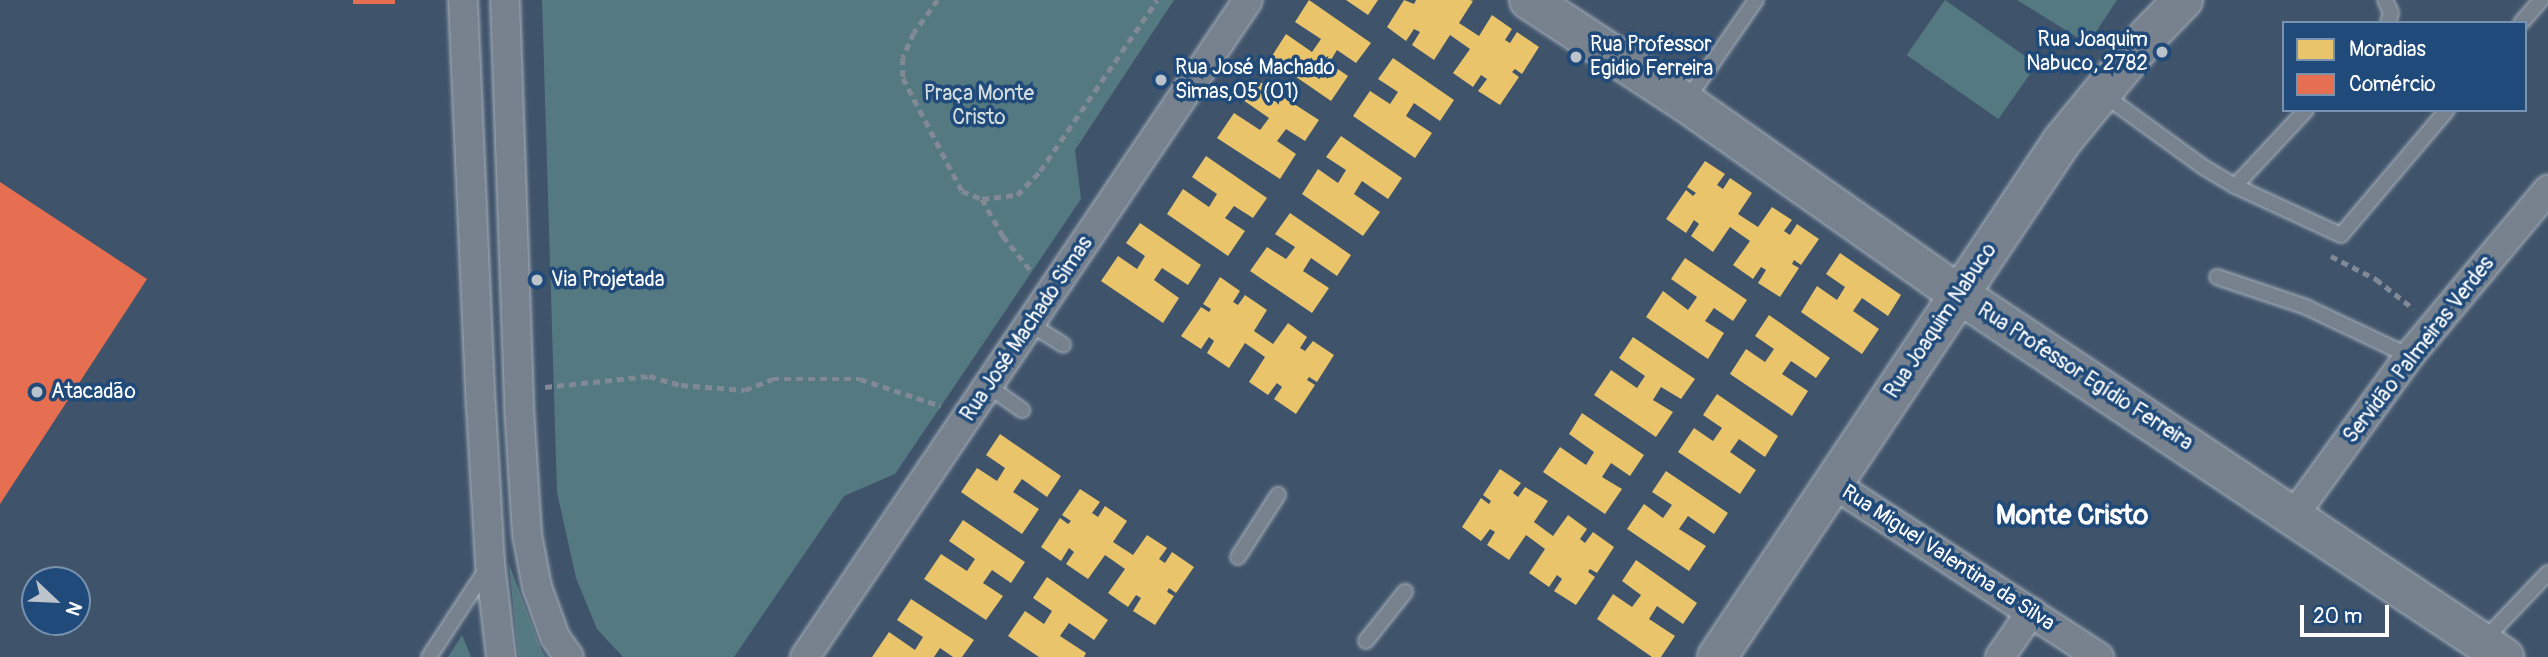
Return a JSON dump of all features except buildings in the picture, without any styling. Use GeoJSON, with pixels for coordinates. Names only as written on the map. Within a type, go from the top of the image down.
{"type":"FeatureCollection","features":[{"type":"Feature","properties":{"kind":"street"},"geometry":{"type":"LineString","coordinates":[[463,0],[490,563],[501,657]]}},
{"type":"Feature","properties":{"kind":"street"},"geometry":{"type":"LineString","coordinates":[[505,0],[527,534],[537,587],[555,637],[569,657]]}},
{"type":"Feature","properties":{"kind":"street","name":"Rua José Machado Simas"},"geometry":{"type":"LineString","coordinates":[[805,657],[1248,0]]}},
{"type":"Feature","properties":{"kind":"street","name":"Rua Professor Egídio Ferreira"},"geometry":{"type":"LineString","coordinates":[[1529,0],[1685,102],[1959,293],[2494,649]]}},
{"type":"Feature","properties":{"kind":"street","name":"Rua Joaquim Nabuco"},"geometry":{"type":"LineString","coordinates":[[1717,657],[2062,141],[2101,92],[2183,0]]}},
{"type":"Feature","properties":{"kind":"street","name":"Servidão Palmeiras Verdes"},"geometry":{"type":"LineString","coordinates":[[2294,515],[2409,356],[2548,190]]}},
{"type":"Feature","properties":{"kind":"street","name":"Rua Miguel Valentina da Silva"},"geometry":{"type":"LineString","coordinates":[[1832,482],[2099,657]]}},
{"type":"Feature","properties":{"kind":"street"},"geometry":{"type":"LineString","coordinates":[[2000,657],[2031,612]]}},
{"type":"Feature","properties":{"kind":"lane"},"geometry":{"type":"LineString","coordinates":[[1685,102],[1756,0]]}},
{"type":"Feature","properties":{"kind":"lane"},"geometry":{"type":"LineString","coordinates":[[2385,0],[2392,13],[2389,21]]}},
{"type":"Feature","properties":{"kind":"lane"},"geometry":{"type":"LineString","coordinates":[[2522,21],[2534,3]]}},
{"type":"Feature","properties":{"kind":"lane"},"geometry":{"type":"LineString","coordinates":[[2101,92],[2172,147],[2235,186],[2341,235],[2444,112]]}},
{"type":"Feature","properties":{"kind":"lane"},"geometry":{"type":"LineString","coordinates":[[2235,186],[2304,112]]}},
{"type":"Feature","properties":{"kind":"lane"},"geometry":{"type":"LineString","coordinates":[[2217,277],[2306,307],[2409,356]]}},
{"type":"Feature","properties":{"kind":"lane"},"geometry":{"type":"LineString","coordinates":[[1030,324],[1063,345]]}},
{"type":"Feature","properties":{"kind":"lane"},"geometry":{"type":"LineString","coordinates":[[988,386],[1022,410]]}},
{"type":"Feature","properties":{"kind":"lane"},"geometry":{"type":"LineString","coordinates":[[1238,557],[1278,495]]}},
{"type":"Feature","properties":{"kind":"lane"},"geometry":{"type":"LineString","coordinates":[[429,657],[490,563]]}},
{"type":"Feature","properties":{"kind":"lane"},"geometry":{"type":"LineString","coordinates":[[2494,649],[2548,573]]}},
{"type":"Feature","properties":{"kind":"lane"},"geometry":{"type":"LineString","coordinates":[[1366,641],[1405,592]]}},
{"type":"Feature","properties":{"kind":"path"},"geometry":{"type":"LineString","coordinates":[[938,0],[914,33],[904,58],[903,78],[962,191],[982,199],[1017,195],[1040,171],[1157,0]]}},
{"type":"Feature","properties":{"kind":"path"},"geometry":{"type":"LineString","coordinates":[[982,199],[1003,236],[1050,295]]}},
{"type":"Feature","properties":{"kind":"path"},"geometry":{"type":"LineString","coordinates":[[2341,235],[2329,252],[2334,259],[2376,279],[2434,325]]}},
{"type":"Feature","properties":{"kind":"path"},"geometry":{"type":"LineString","coordinates":[[519,390],[649,376],[681,385],[745,390],[772,379],[860,379],[968,416]]}},
{"type":"Feature","properties":{"kind":"green space","name":"Praça Monte Cristo"},"geometry":{"type":"Polygon","coordinates":[[[542,0],[1174,0],[1075,150],[1081,199],[895,474],[844,496],[734,657],[623,657],[597,629],[576,578],[557,492],[542,0]]]}},
{"type":"Feature","properties":{"kind":"green space"},"geometry":{"type":"Polygon","coordinates":[[[1945,0],[2037,64],[1998,119],[1907,55],[1945,0]]]}},
{"type":"Feature","properties":{"kind":"green space"},"geometry":{"type":"Polygon","coordinates":[[[2017,0],[2117,0],[2088,44],[2017,0]]]}},
{"type":"Feature","properties":{"kind":"green space"},"geometry":{"type":"Polygon","coordinates":[[[509,564],[542,651],[546,657],[519,657],[509,564]]]}},
{"type":"Feature","properties":{"kind":"green space"},"geometry":{"type":"Polygon","coordinates":[[[462,635],[471,657],[448,657],[462,635]]]}},
{"type":"Feature","properties":{"kind":"place","name":"Rua Joaquim Nabuco, 2782"},"geometry":{"type":"Point","coordinates":[2162,52]}},
{"type":"Feature","properties":{"kind":"place","name":"Rua Professor Egidio Ferreira"},"geometry":{"type":"Point","coordinates":[1576,57]}},
{"type":"Feature","properties":{"kind":"place","name":"Rua José Machado Simas,05 (01)"},"geometry":{"type":"Point","coordinates":[1161,80]}},
{"type":"Feature","properties":{"kind":"place","name":"Via Projetada"},"geometry":{"type":"Point","coordinates":[537,280]}},
{"type":"Feature","properties":{"kind":"place","name":"Atacadão"},"geometry":{"type":"Point","coordinates":[37,392]}},
{"type":"Feature","properties":{"kind":"district","name":"Monte Cristo"},"geometry":{"type":"Point","coordinates":[2072,516]}}]}
